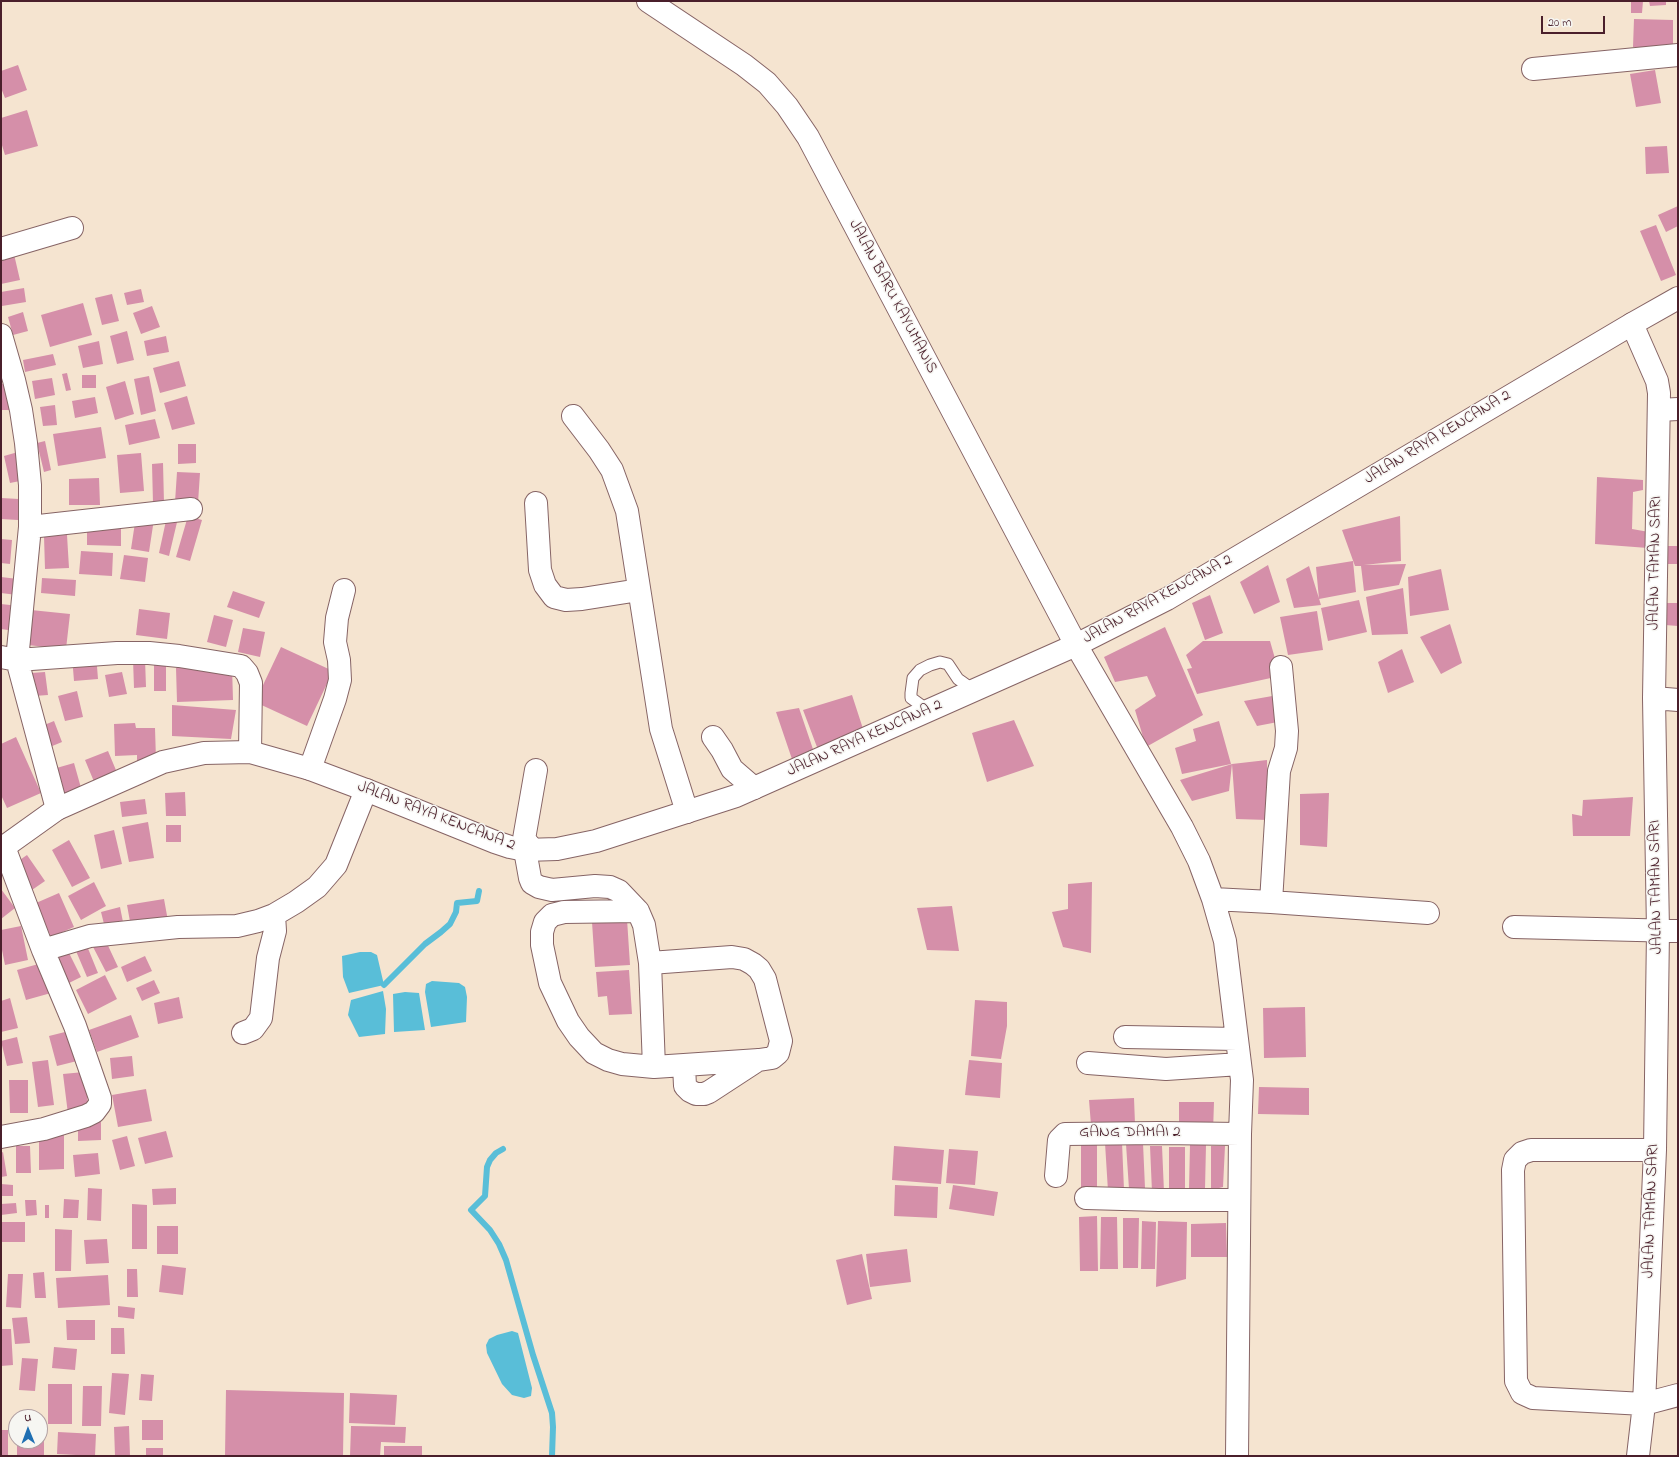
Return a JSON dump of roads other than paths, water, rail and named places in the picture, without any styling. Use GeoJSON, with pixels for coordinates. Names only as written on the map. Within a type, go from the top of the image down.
{"type":"FeatureCollection","features":[{"type":"Feature","properties":{"kind":"street","name":"JALAN BARU KAYUMANIS"},"geometry":{"type":"LineString","coordinates":[[648,1],[744,64],[767,84],[787,106],[808,137],[1076,645],[1182,827],[1199,861],[1213,899],[1225,941],[1242,1080],[1239,1200],[1237,1456]]}},
{"type":"Feature","properties":{"kind":"street"},"geometry":{"type":"LineString","coordinates":[[1533,69],[1678,55]]}},
{"type":"Feature","properties":{"kind":"street"},"geometry":{"type":"LineString","coordinates":[[1,249],[72,228]]}},
{"type":"Feature","properties":{"kind":"street","name":"JALAN RAYA KENCANA 2"},"geometry":{"type":"LineString","coordinates":[[2,848],[57,808],[163,762],[204,753],[250,752],[310,769],[495,842],[510,847],[529,850],[557,849],[596,841],[736,796],[1076,645],[1167,599],[1678,298]]}},
{"type":"Feature","properties":{"kind":"street","name":"JALAN TAMAN SARI"},"geometry":{"type":"LineString","coordinates":[[1632,324],[1668,409],[1654,698],[1668,931],[1655,1150],[1644,1404],[1638,1456]]}},
{"type":"Feature","properties":{"kind":"street"},"geometry":{"type":"LineString","coordinates":[[1,335],[14,380],[26,443],[30,485],[30,527],[9,659],[57,808]]}},
{"type":"Feature","properties":{"kind":"street"},"geometry":{"type":"LineString","coordinates":[[573,416],[612,470],[627,511],[661,729],[687,812]]}},
{"type":"Feature","properties":{"kind":"street"},"geometry":{"type":"LineString","coordinates":[[536,503],[540,570],[545,585],[554,597],[566,600],[582,599],[639,590]]}},
{"type":"Feature","properties":{"kind":"street"},"geometry":{"type":"LineString","coordinates":[[30,527],[191,509]]}},
{"type":"Feature","properties":{"kind":"street"},"geometry":{"type":"LineString","coordinates":[[310,769],[335,699],[340,680],[339,660],[335,642],[337,618],[344,590]]}},
{"type":"Feature","properties":{"kind":"street"},"geometry":{"type":"LineString","coordinates":[[9,659],[117,653],[149,653],[179,656],[241,666],[247,673],[251,683],[250,752]]}},
{"type":"Feature","properties":{"kind":"street"},"geometry":{"type":"LineString","coordinates":[[1271,902],[1279,771],[1286,748],[1281,667]]}},
{"type":"Feature","properties":{"kind":"street"},"geometry":{"type":"LineString","coordinates":[[1654,698],[1678,700]]}},
{"type":"Feature","properties":{"kind":"street"},"geometry":{"type":"LineString","coordinates":[[713,736],[732,769],[754,788]]}},
{"type":"Feature","properties":{"kind":"street"},"geometry":{"type":"LineString","coordinates":[[536,770],[524,839],[529,850],[530,878],[532,883],[539,887],[552,890],[595,886],[610,887],[619,891],[638,911],[644,925],[650,962],[654,1067]]}},
{"type":"Feature","properties":{"kind":"street"},"geometry":{"type":"LineString","coordinates":[[43,950],[90,936],[178,927],[237,926],[258,921],[274,914],[296,902],[317,887],[336,864],[366,790]]}},
{"type":"Feature","properties":{"kind":"street"},"geometry":{"type":"LineString","coordinates":[[1,1137],[44,1129],[86,1116],[94,1112],[100,1104],[100,1098],[76,1026],[43,950],[2,848]]}},
{"type":"Feature","properties":{"kind":"street"},"geometry":{"type":"LineString","coordinates":[[1213,899],[1428,913]]}},
{"type":"Feature","properties":{"kind":"street"},"geometry":{"type":"LineString","coordinates":[[638,911],[564,912],[552,915],[545,922],[542,932],[542,945],[550,983],[568,1021],[579,1037],[594,1052],[608,1060],[637,1067],[759,1060],[772,1058],[778,1053],[781,1041],[764,979],[759,969],[744,960],[732,957],[650,962]]}},
{"type":"Feature","properties":{"kind":"street"},"geometry":{"type":"LineString","coordinates":[[243,1033],[253,1029],[261,1018],[268,958],[275,931],[274,914]]}},
{"type":"Feature","properties":{"kind":"street"},"geometry":{"type":"LineString","coordinates":[[1514,927],[1668,931]]}},
{"type":"Feature","properties":{"kind":"street"},"geometry":{"type":"LineString","coordinates":[[1125,1037],[1237,1038]]}},
{"type":"Feature","properties":{"kind":"street"},"geometry":{"type":"LineString","coordinates":[[684,1065],[685,1086],[696,1094],[704,1094],[759,1060]]}},
{"type":"Feature","properties":{"kind":"street"},"geometry":{"type":"LineString","coordinates":[[1088,1063],[1166,1069],[1240,1064]]}},
{"type":"Feature","properties":{"kind":"street","name":"GANG DAMAI 2"},"geometry":{"type":"LineString","coordinates":[[1056,1176],[1059,1140],[1065,1134],[1240,1134]]}},
{"type":"Feature","properties":{"kind":"street"},"geometry":{"type":"LineString","coordinates":[[1655,1150],[1531,1150],[1522,1153],[1515,1160],[1513,1170],[1516,1381],[1522,1393],[1534,1398],[1644,1404],[1678,1396]]}},
{"type":"Feature","properties":{"kind":"street"},"geometry":{"type":"LineString","coordinates":[[1086,1198],[1239,1200]]}},
{"type":"Feature","properties":{"kind":"lane"},"geometry":{"type":"LineString","coordinates":[[930,711],[911,698],[911,693],[913,678],[920,670],[930,665],[940,662],[948,664],[958,679],[974,691]]}},
{"type":"Feature","properties":{"kind":"water"},"geometry":{"type":"Polygon","coordinates":[[[360,952],[371,952],[377,955],[384,985],[349,993],[343,977],[342,956],[360,952]]]}},
{"type":"Feature","properties":{"kind":"water"},"geometry":{"type":"Polygon","coordinates":[[[432,981],[459,983],[465,987],[467,997],[466,1022],[431,1027],[425,992],[426,984],[432,981]]]}},
{"type":"Feature","properties":{"kind":"water"},"geometry":{"type":"Polygon","coordinates":[[[383,991],[386,1009],[385,1034],[359,1037],[348,1015],[351,1000],[383,991]]]}},
{"type":"Feature","properties":{"kind":"water"},"geometry":{"type":"Polygon","coordinates":[[[405,992],[419,993],[425,1030],[394,1032],[393,994],[405,992]]]}},
{"type":"Feature","properties":{"kind":"water"},"geometry":{"type":"Polygon","coordinates":[[[512,1331],[518,1333],[532,1388],[531,1396],[524,1398],[512,1395],[502,1384],[487,1353],[486,1345],[489,1339],[512,1331]]]}},
{"type":"Feature","properties":{"kind":"waterway"},"geometry":{"type":"LineString","coordinates":[[384,985],[425,944],[450,924],[456,912],[457,903],[477,901],[479,891]]}},
{"type":"Feature","properties":{"kind":"waterway"},"geometry":{"type":"LineString","coordinates":[[503,1149],[496,1153],[490,1160],[487,1167],[485,1196],[471,1210],[490,1230],[499,1244],[506,1260],[533,1355],[552,1413],[552,1456]]}}]}
